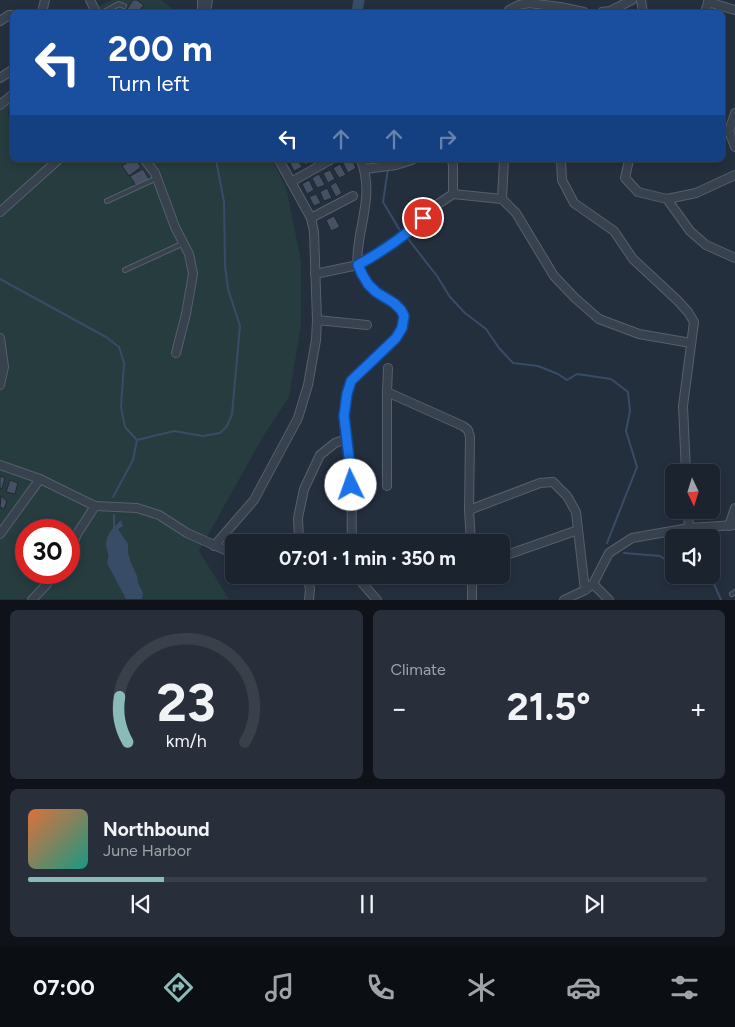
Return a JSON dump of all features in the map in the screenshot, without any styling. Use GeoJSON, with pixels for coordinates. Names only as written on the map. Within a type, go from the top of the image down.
{"type":"FeatureCollection","features":[{"type":"Feature","properties":{"kind":"street"},"geometry":{"type":"LineString","coordinates":[[614,10],[632,0]]}},
{"type":"Feature","properties":{"kind":"street"},"geometry":{"type":"LineString","coordinates":[[708,1],[735,10]]}},
{"type":"Feature","properties":{"kind":"street"},"geometry":{"type":"LineString","coordinates":[[509,10],[529,3],[574,10]]}},
{"type":"Feature","properties":{"kind":"street"},"geometry":{"type":"LineString","coordinates":[[735,113],[726,133],[735,147]]}},
{"type":"Feature","properties":{"kind":"street"},"geometry":{"type":"LineString","coordinates":[[0,212],[56,162]]}},
{"type":"Feature","properties":{"kind":"street"},"geometry":{"type":"LineString","coordinates":[[147,162],[155,173],[175,227],[189,254],[193,274],[186,314],[176,353]]}},
{"type":"Feature","properties":{"kind":"street"},"geometry":{"type":"LineString","coordinates":[[214,546],[254,500],[298,418],[308,385],[316,340],[314,232],[311,218],[280,162]]}},
{"type":"Feature","properties":{"kind":"street"},"geometry":{"type":"LineString","coordinates":[[291,182],[326,162]]}},
{"type":"Feature","properties":{"kind":"street"},"geometry":{"type":"LineString","coordinates":[[352,534],[350,466],[344,416],[347,394],[351,381],[396,338],[402,328],[404,316],[394,303],[372,288],[358,265],[358,247],[367,200],[367,184],[363,162]]}},
{"type":"Feature","properties":{"kind":"street"},"geometry":{"type":"LineString","coordinates":[[365,169],[406,162]]}},
{"type":"Feature","properties":{"kind":"street"},"geometry":{"type":"LineString","coordinates":[[452,162],[453,194]]}},
{"type":"Feature","properties":{"kind":"street"},"geometry":{"type":"LineString","coordinates":[[502,199],[504,162]]}},
{"type":"Feature","properties":{"kind":"street"},"geometry":{"type":"LineString","coordinates":[[561,162],[562,180],[574,204],[614,231],[633,259],[677,300],[694,322],[682,406],[686,464]]}},
{"type":"Feature","properties":{"kind":"street"},"geometry":{"type":"LineString","coordinates":[[629,162],[625,178],[638,192],[667,199],[696,193],[735,175]]}},
{"type":"Feature","properties":{"kind":"street"},"geometry":{"type":"LineString","coordinates":[[315,274],[358,265],[376,255],[414,227],[432,208],[453,194],[502,199],[516,213],[554,276],[599,319],[639,334],[691,343]]}},
{"type":"Feature","properties":{"kind":"street"},"geometry":{"type":"LineString","coordinates":[[311,218],[353,196]]}},
{"type":"Feature","properties":{"kind":"street"},"geometry":{"type":"LineString","coordinates":[[667,199],[690,231],[706,246],[735,258]]}},
{"type":"Feature","properties":{"kind":"street"},"geometry":{"type":"LineString","coordinates":[[317,320],[367,325]]}},
{"type":"Feature","properties":{"kind":"street"},"geometry":{"type":"LineString","coordinates":[[0,338],[4,367],[0,385]]}},
{"type":"Feature","properties":{"kind":"street"},"geometry":{"type":"LineString","coordinates":[[387,486],[388,368]]}},
{"type":"Feature","properties":{"kind":"street"},"geometry":{"type":"LineString","coordinates":[[388,392],[468,430],[470,437],[470,534]]}},
{"type":"Feature","properties":{"kind":"street"},"geometry":{"type":"LineString","coordinates":[[299,534],[298,518],[304,489],[320,455],[335,443],[346,439]]}},
{"type":"Feature","properties":{"kind":"street"},"geometry":{"type":"LineString","coordinates":[[0,464],[40,479],[95,506],[137,508],[160,515],[187,533],[225,550]]}},
{"type":"Feature","properties":{"kind":"street"},"geometry":{"type":"LineString","coordinates":[[0,534],[40,479]]}},
{"type":"Feature","properties":{"kind":"street"},"geometry":{"type":"LineString","coordinates":[[469,510],[540,483],[553,482],[567,496],[576,512],[586,590]]}},
{"type":"Feature","properties":{"kind":"street"},"geometry":{"type":"LineString","coordinates":[[80,528],[95,506]]}},
{"type":"Feature","properties":{"kind":"street"},"geometry":{"type":"LineString","coordinates":[[564,600],[586,590],[594,584],[609,553],[632,538],[689,528],[732,526],[735,508]]}},
{"type":"Feature","properties":{"kind":"street"},"geometry":{"type":"LineString","coordinates":[[688,519],[689,528]]}},
{"type":"Feature","properties":{"kind":"street"},"geometry":{"type":"LineString","coordinates":[[510,554],[578,530]]}},
{"type":"Feature","properties":{"kind":"street"},"geometry":{"type":"LineString","coordinates":[[32,600],[47,584]]}},
{"type":"Feature","properties":{"kind":"street"},"geometry":{"type":"LineString","coordinates":[[309,584],[309,600]]}},
{"type":"Feature","properties":{"kind":"street"},"geometry":{"type":"LineString","coordinates":[[363,584],[377,600]]}},
{"type":"Feature","properties":{"kind":"street"},"geometry":{"type":"LineString","coordinates":[[472,584],[472,600]]}},
{"type":"Feature","properties":{"kind":"street"},"geometry":{"type":"LineString","coordinates":[[594,584],[609,600]]}},
{"type":"Feature","properties":{"kind":"lane"},"geometry":{"type":"LineString","coordinates":[[108,10],[119,4],[124,6]]}},
{"type":"Feature","properties":{"kind":"lane"},"geometry":{"type":"LineString","coordinates":[[107,201],[157,178]]}},
{"type":"Feature","properties":{"kind":"lane"},"geometry":{"type":"LineString","coordinates":[[125,270],[184,243]]}},
{"type":"Feature","properties":{"kind":"green space"},"geometry":{"type":"Polygon","coordinates":[[[112,0],[161,0],[174,10],[91,10],[112,0]]]}},
{"type":"Feature","properties":{"kind":"green space"},"geometry":{"type":"Polygon","coordinates":[[[10,91],[10,162],[273,162],[286,187],[301,261],[301,325],[289,397],[264,435],[199,551],[229,599],[0,599],[0,98],[10,91]]]}},
{"type":"Feature","properties":{"kind":"water"},"geometry":{"type":"Polygon","coordinates":[[[121,520],[123,526],[118,529],[128,544],[131,563],[143,593],[142,599],[126,599],[107,563],[109,556],[106,544],[108,537],[111,530],[121,520]]]}},
{"type":"Feature","properties":{"kind":"building"},"geometry":{"type":"Polygon","coordinates":[[[133,0],[137,0],[144,5],[140,10],[126,10],[133,0]]]}},
{"type":"Feature","properties":{"kind":"building"},"geometry":{"type":"Polygon","coordinates":[[[128,162],[137,162],[141,167],[129,176],[122,166],[128,162]]]}},
{"type":"Feature","properties":{"kind":"building"},"geometry":{"type":"Polygon","coordinates":[[[290,162],[299,162],[302,167],[294,171],[290,162]]]}},
{"type":"Feature","properties":{"kind":"building"},"geometry":{"type":"Polygon","coordinates":[[[353,162],[356,168],[348,173],[343,163],[353,162]]]}},
{"type":"Feature","properties":{"kind":"building"},"geometry":{"type":"Polygon","coordinates":[[[340,164],[346,175],[339,178],[333,168],[340,164]]]}},
{"type":"Feature","properties":{"kind":"building"},"geometry":{"type":"Polygon","coordinates":[[[143,169],[149,179],[136,186],[130,176],[143,169]]]}},
{"type":"Feature","properties":{"kind":"building"},"geometry":{"type":"Polygon","coordinates":[[[330,170],[335,179],[328,183],[323,173],[330,170]]]}},
{"type":"Feature","properties":{"kind":"building"},"geometry":{"type":"Polygon","coordinates":[[[319,174],[325,185],[317,188],[312,178],[319,174]]]}},
{"type":"Feature","properties":{"kind":"building"},"geometry":{"type":"Polygon","coordinates":[[[309,180],[314,190],[307,194],[302,184],[309,180]]]}},
{"type":"Feature","properties":{"kind":"building"},"geometry":{"type":"Polygon","coordinates":[[[336,182],[342,193],[336,197],[330,186],[336,182]]]}},
{"type":"Feature","properties":{"kind":"building"},"geometry":{"type":"Polygon","coordinates":[[[327,188],[332,198],[324,201],[320,192],[327,188]]]}},
{"type":"Feature","properties":{"kind":"building"},"geometry":{"type":"Polygon","coordinates":[[[316,194],[321,203],[314,206],[309,197],[316,194]]]}},
{"type":"Feature","properties":{"kind":"building"},"geometry":{"type":"Polygon","coordinates":[[[334,216],[340,227],[331,231],[326,220],[334,216]]]}},
{"type":"Feature","properties":{"kind":"building"},"geometry":{"type":"Polygon","coordinates":[[[0,476],[5,478],[2,489],[0,488],[0,476]]]}},
{"type":"Feature","properties":{"kind":"building"},"geometry":{"type":"Polygon","coordinates":[[[10,480],[18,483],[15,494],[6,492],[10,480]]]}},
{"type":"Feature","properties":{"kind":"building"},"geometry":{"type":"Polygon","coordinates":[[[1,496],[7,501],[4,509],[0,507],[1,496]]]}},
{"type":"Feature","properties":{"kind":"waterway"},"geometry":{"type":"LineString","coordinates":[[357,10],[359,0]]}},
{"type":"Feature","properties":{"kind":"waterway"},"geometry":{"type":"LineString","coordinates":[[137,440],[174,431],[203,436],[220,433],[227,426],[232,414],[240,326],[228,289],[225,266],[224,202],[216,162]]}},
{"type":"Feature","properties":{"kind":"waterway"},"geometry":{"type":"LineString","coordinates":[[388,169],[383,202],[399,229]]}},
{"type":"Feature","properties":{"kind":"waterway"},"geometry":{"type":"LineString","coordinates":[[409,240],[437,276],[450,297],[465,313],[486,329],[499,348],[513,363],[538,366],[567,380],[577,374],[611,379],[628,392],[630,411],[626,431],[637,467],[607,543]]}},
{"type":"Feature","properties":{"kind":"waterway"},"geometry":{"type":"LineString","coordinates":[[0,279],[106,337],[119,347],[124,363],[121,407],[125,427],[137,440]]}},
{"type":"Feature","properties":{"kind":"waterway"},"geometry":{"type":"LineString","coordinates":[[113,497],[133,460],[137,440]]}},
{"type":"Feature","properties":{"kind":"waterway"},"geometry":{"type":"LineString","coordinates":[[114,515],[114,528]]}},
{"type":"Feature","properties":{"kind":"waterway"},"geometry":{"type":"LineString","coordinates":[[624,553],[660,556],[665,559]]}},
{"type":"Feature","properties":{"kind":"waterway"},"geometry":{"type":"LineString","coordinates":[[714,584],[721,600]]}},
{"type":"Feature","properties":{"kind":"route"},"geometry":{"type":"LineString","coordinates":[[351,485],[344,416],[351,381],[396,338],[404,322],[401,310],[368,284],[358,265],[376,255],[414,227],[423,218]]}}]}
